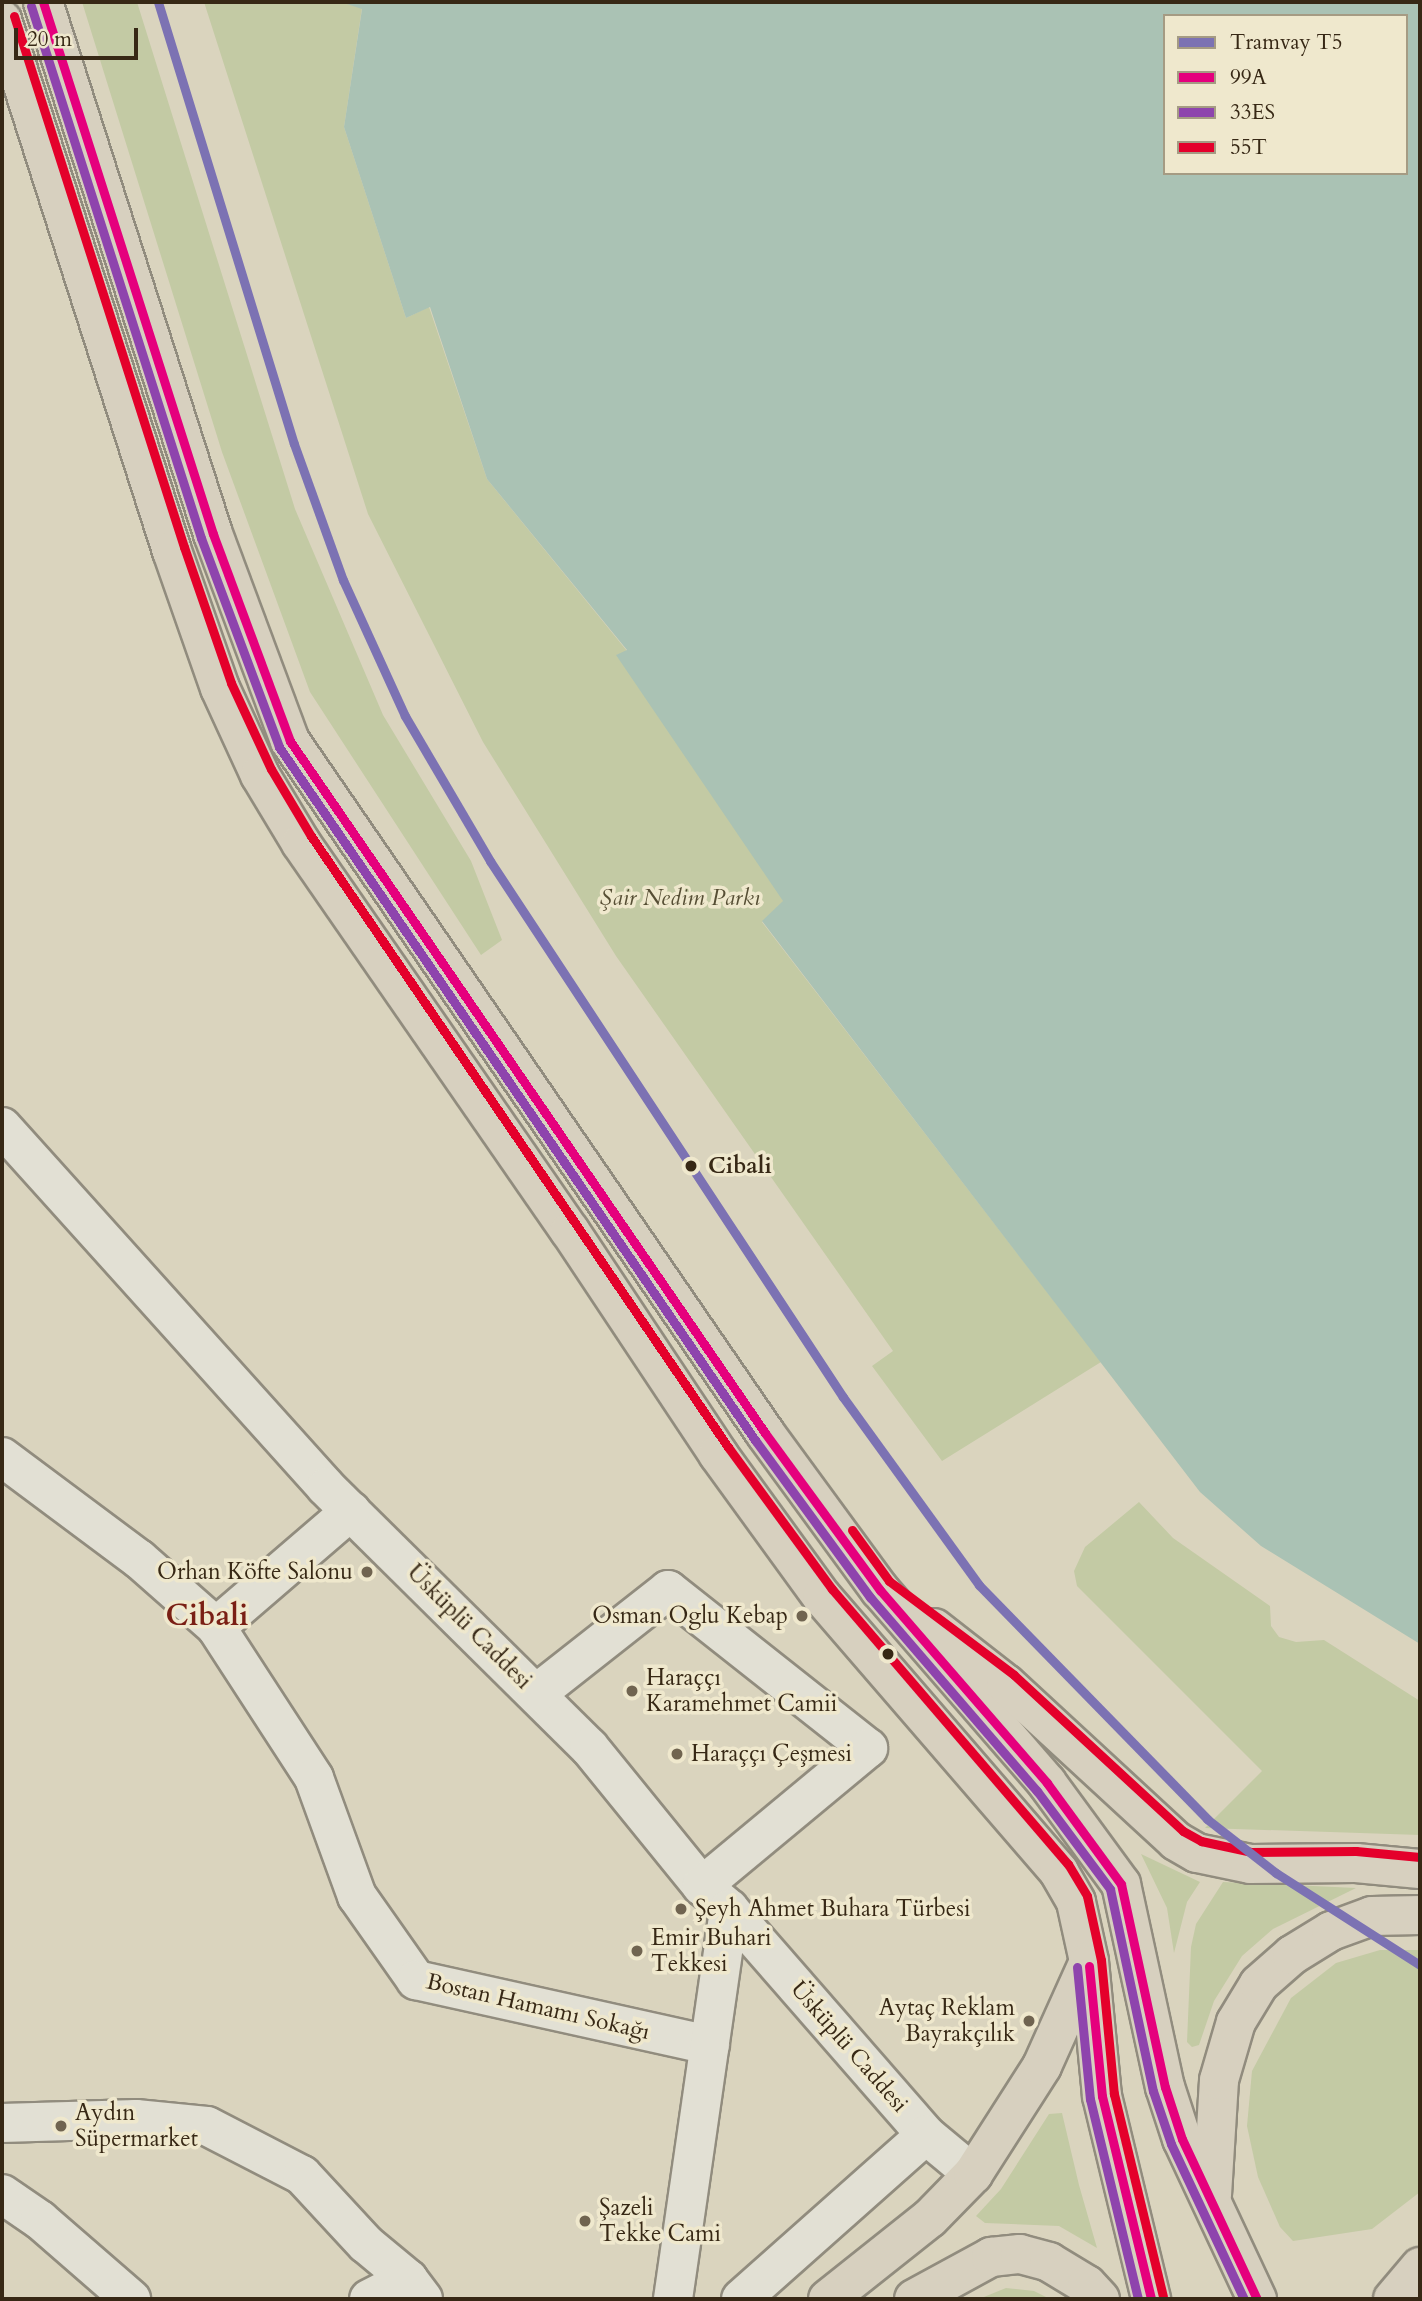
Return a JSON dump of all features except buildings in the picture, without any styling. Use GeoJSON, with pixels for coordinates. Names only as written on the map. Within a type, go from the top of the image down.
{"type":"FeatureCollection","features":[{"type":"Feature","properties":{"kind":"main road"},"geometry":{"type":"LineString","coordinates":[[43,2],[213,534],[290,741],[317,786],[757,1421],[880,1590],[1097,1845],[1121,1884],[1165,2087],[1212,2205],[1257,2299]]}},
{"type":"Feature","properties":{"kind":"main road"},"geometry":{"type":"LineString","coordinates":[[2,20],[172,551],[220,688],[260,775],[301,843],[570,1231],[718,1454],[822,1597],[1059,1872],[1076,1902],[1089,1961],[1102,2096],[1151,2299]]}},
{"type":"Feature","properties":{"kind":"main road"},"geometry":{"type":"LineString","coordinates":[[880,1590],[1006,1684],[1176,1841],[1197,1853],[1250,1864],[1356,1863],[1420,1869]]}},
{"type":"Feature","properties":{"kind":"main road"},"geometry":{"type":"LineString","coordinates":[[1212,2205],[1219,2080],[1236,2022],[1259,1984],[1292,1955],[1331,1931],[1372,1916],[1420,1915]]}},
{"type":"Feature","properties":{"kind":"main road"},"geometry":{"type":"LineString","coordinates":[[828,2299],[930,2218],[973,2174],[1042,2066],[1089,1961]]}},
{"type":"Feature","properties":{"kind":"main road"},"geometry":{"type":"LineString","coordinates":[[915,2299],[991,2257],[1020,2254],[1049,2262],[1087,2285],[1100,2299]]}},
{"type":"Feature","properties":{"kind":"main road"},"geometry":{"type":"LineString","coordinates":[[1393,2299],[1420,2267]]}},
{"type":"Feature","properties":{"kind":"main road"},"geometry":{"type":"LineString","coordinates":[[1398,2299],[1420,2285]]}},
{"type":"Feature","properties":{"kind":"street","name":"Üsküplü Caddesi"},"geometry":{"type":"LineString","coordinates":[[2,1127],[351,1511],[589,1747],[715,1897],[926,2135],[973,2174]]}},
{"type":"Feature","properties":{"kind":"street","name":"Bostan Hamamı Sokağı"},"geometry":{"type":"LineString","coordinates":[[2,1457],[139,1559],[216,1627],[314,1778],[357,1896],[416,1980],[710,2046]]}},
{"type":"Feature","properties":{"kind":"street"},"geometry":{"type":"LineString","coordinates":[[216,1627],[351,1511]]}},
{"type":"Feature","properties":{"kind":"street"},"geometry":{"type":"LineString","coordinates":[[536,1694],[668,1590],[868,1748],[715,1897],[710,2046],[673,2299]]}},
{"type":"Feature","properties":{"kind":"street"},"geometry":{"type":"LineString","coordinates":[[2,2123],[136,2119],[207,2126],[302,2175],[366,2244],[415,2289]]}},
{"type":"Feature","properties":{"kind":"street"},"geometry":{"type":"LineString","coordinates":[[741,2299],[926,2135]]}},
{"type":"Feature","properties":{"kind":"street"},"geometry":{"type":"LineString","coordinates":[[2,2193],[40,2220],[131,2299]]}},
{"type":"Feature","properties":{"kind":"street"},"geometry":{"type":"LineString","coordinates":[[369,2299],[415,2289]]}},
{"type":"Feature","properties":{"kind":"green space"},"geometry":{"type":"Polygon","coordinates":[[[82,2],[137,2],[295,509],[383,715],[471,861],[502,940],[481,955],[310,692],[222,452],[82,2]]]}},
{"type":"Feature","properties":{"kind":"green space","name":"Şair Nedim Parkı"},"geometry":{"type":"Polygon","coordinates":[[[204,2],[341,2],[362,8],[344,127],[406,318],[429,307],[487,479],[627,651],[617,655],[784,901],[762,922],[1101,1362],[942,1461],[872,1366],[893,1351],[616,956],[483,742],[368,514],[204,2]]]}},
{"type":"Feature","properties":{"kind":"green space"},"geometry":{"type":"Polygon","coordinates":[[[1139,1502],[1173,1538],[1270,1606],[1271,1626],[1279,1637],[1296,1642],[1324,1640],[1420,1701],[1420,1835],[1205,1828],[1262,1771],[1077,1586],[1074,1571],[1085,1547],[1139,1502]]]}},
{"type":"Feature","properties":{"kind":"green space"},"geometry":{"type":"Polygon","coordinates":[[[1141,1854],[1200,1882],[1187,1902],[1174,1953],[1167,1908],[1141,1854]]]}},
{"type":"Feature","properties":{"kind":"green space"},"geometry":{"type":"Polygon","coordinates":[[[1223,1882],[1356,1888],[1273,1929],[1242,1956],[1214,2001],[1199,2045],[1192,2047],[1187,2042],[1191,1947],[1196,1924],[1223,1882]]]}},
{"type":"Feature","properties":{"kind":"green space"},"geometry":{"type":"Polygon","coordinates":[[[1380,1950],[1420,1950],[1420,2192],[1372,2229],[1293,2241],[1280,2227],[1258,2177],[1247,2126],[1252,2071],[1291,1998],[1336,1963],[1380,1950]]]}},
{"type":"Feature","properties":{"kind":"green space"},"geometry":{"type":"Polygon","coordinates":[[[1062,2113],[1097,2248],[1059,2226],[985,2223],[976,2216],[1001,2189],[1049,2114],[1062,2113]]]}},
{"type":"Feature","properties":{"kind":"green space"},"geometry":{"type":"Polygon","coordinates":[[[1006,2288],[1034,2291],[1050,2299],[979,2299],[1006,2288]]]}},
{"type":"Feature","properties":{"kind":"shaded area"},"geometry":{"type":"Polygon","coordinates":[[[341,2],[1420,2],[1420,1644],[1261,1546],[1200,1492],[762,921],[783,901],[616,655],[627,650],[487,479],[430,307],[406,318],[344,127],[362,9],[341,2]]]}},
{"type":"Feature","properties":{"kind":"tram line","name":"T5"},"geometry":{"type":"LineString","coordinates":[[158,2],[294,444],[343,580],[405,716],[490,861],[843,1397],[979,1585],[1207,1819],[1276,1873],[1420,1965]]}},
{"type":"Feature","properties":{"kind":"transit line","name":"99A"},"geometry":{"type":"LineString","coordinates":[[43,2],[213,534],[290,741],[765,1433],[880,1590],[1047,1783],[1121,1884],[1165,2087],[1182,2139],[1257,2299]]}},
{"type":"Feature","properties":{"kind":"transit line","name":"33ES"},"geometry":{"type":"LineString","coordinates":[[31,6],[201,538],[279,747],[755,1440],[870,1597],[1037,1791],[1110,1889],[1153,2091],[1171,2144],[1244,2299]]}},
{"type":"Feature","properties":{"kind":"transit line","name":"55T"},"geometry":{"type":"LineString","coordinates":[[14,16],[184,547],[231,683],[271,769],[311,836],[728,1447],[832,1589],[1068,1864],[1087,1896],[1101,1960],[1114,2094],[1163,2296]]}},
{"type":"Feature","properties":{"kind":"transit line","name":"55T"},"geometry":{"type":"LineString","coordinates":[[852,1530],[889,1581],[1014,1675],[1183,1831],[1201,1841],[1251,1852],[1356,1851],[1420,1857]]}},
{"type":"Feature","properties":{"kind":"transit line","name":"99A"},"geometry":{"type":"LineString","coordinates":[[1089,1966],[1102,2096],[1151,2299]]}},
{"type":"Feature","properties":{"kind":"transit line","name":"33ES"},"geometry":{"type":"LineString","coordinates":[[1077,1967],[1090,2099],[1138,2299]]}},
{"type":"Feature","properties":{"kind":"place","name":"Cibali"},"geometry":{"type":"Point","coordinates":[691,1166]}},
{"type":"Feature","properties":{"kind":"place","name":"Orhan Köfte Salonu"},"geometry":{"type":"Point","coordinates":[367,1572]}},
{"type":"Feature","properties":{"kind":"place","name":"Osman Oglu Kebap"},"geometry":{"type":"Point","coordinates":[802,1616]}},
{"type":"Feature","properties":{"kind":"place","name":"Haraççı Karamehmet Camii"},"geometry":{"type":"Point","coordinates":[632,1691]}},
{"type":"Feature","properties":{"kind":"place","name":"Haraççı Çeşmesi"},"geometry":{"type":"Point","coordinates":[677,1754]}},
{"type":"Feature","properties":{"kind":"place","name":"Şeyh Ahmet Buhara Türbesi"},"geometry":{"type":"Point","coordinates":[681,1909]}},
{"type":"Feature","properties":{"kind":"place","name":"Emir Buhari Tekkesi"},"geometry":{"type":"Point","coordinates":[637,1951]}},
{"type":"Feature","properties":{"kind":"place","name":"Aytaç Reklam Bayrakçılık"},"geometry":{"type":"Point","coordinates":[1029,2021]}},
{"type":"Feature","properties":{"kind":"place","name":"Aydın Süpermarket"},"geometry":{"type":"Point","coordinates":[61,2126]}},
{"type":"Feature","properties":{"kind":"place","name":"Şazeli Tekke Cami"},"geometry":{"type":"Point","coordinates":[585,2221]}},
{"type":"Feature","properties":{"kind":"district","name":"Cibali"},"geometry":{"type":"Point","coordinates":[207,1616]}}]}
